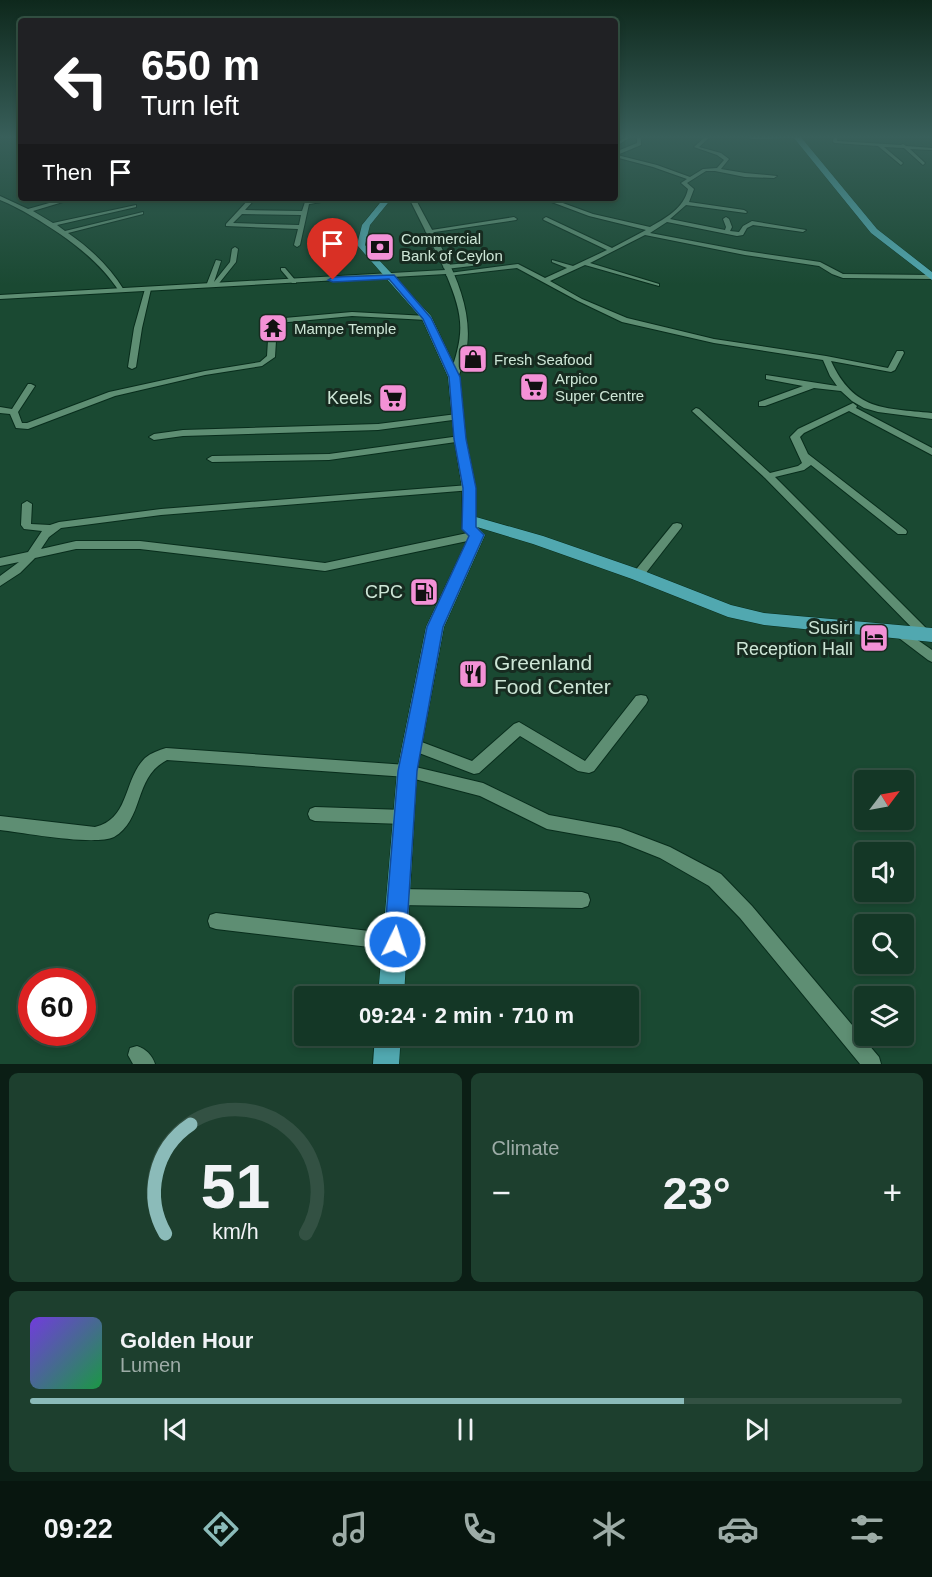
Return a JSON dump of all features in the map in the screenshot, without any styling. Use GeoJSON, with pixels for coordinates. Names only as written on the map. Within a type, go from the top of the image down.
{"type":"FeatureCollection","features":[{"type":"Feature","properties":{"kind":"main road"},"geometry":{"type":"LineString","coordinates":[[839,186],[874,231],[932,277]]}},
{"type":"Feature","properties":{"kind":"main road"},"geometry":{"type":"LineString","coordinates":[[843,186],[876,225],[902,250],[932,271]]}},
{"type":"Feature","properties":{"kind":"main road"},"geometry":{"type":"LineString","coordinates":[[385,201],[372,216],[360,241],[368,256],[391,277],[427,318],[454,377],[473,528],[435,627],[422,702],[411,744],[407,771],[392,986]]}},
{"type":"Feature","properties":{"kind":"main road"},"geometry":{"type":"LineString","coordinates":[[473,528],[538,540],[638,575],[728,611],[764,619],[929,635]]}},
{"type":"Feature","properties":{"kind":"main road"},"geometry":{"type":"LineString","coordinates":[[386,1064],[387,1046]]}},
{"type":"Feature","properties":{"kind":"street"},"geometry":{"type":"LineString","coordinates":[[543,281],[612,250],[665,220],[686,203],[691,189],[687,186]]}},
{"type":"Feature","properties":{"kind":"street"},"geometry":{"type":"LineString","coordinates":[[1,198],[30,210],[90,253],[115,277],[121,290]]}},
{"type":"Feature","properties":{"kind":"street"},"geometry":{"type":"LineString","coordinates":[[30,210],[58,201]]}},
{"type":"Feature","properties":{"kind":"street"},"geometry":{"type":"LineString","coordinates":[[250,201],[228,225],[302,227]]}},
{"type":"Feature","properties":{"kind":"street"},"geometry":{"type":"LineString","coordinates":[[297,245],[309,202],[318,201]]}},
{"type":"Feature","properties":{"kind":"street"},"geometry":{"type":"LineString","coordinates":[[344,201],[345,210]]}},
{"type":"Feature","properties":{"kind":"street"},"geometry":{"type":"LineString","coordinates":[[413,201],[458,290],[465,322],[465,341],[454,377]]}},
{"type":"Feature","properties":{"kind":"street"},"geometry":{"type":"LineString","coordinates":[[549,201],[560,207],[651,229]]}},
{"type":"Feature","properties":{"kind":"street"},"geometry":{"type":"LineString","coordinates":[[686,203],[744,212]]}},
{"type":"Feature","properties":{"kind":"street"},"geometry":{"type":"LineString","coordinates":[[51,225],[134,206]]}},
{"type":"Feature","properties":{"kind":"street"},"geometry":{"type":"LineString","coordinates":[[45,221],[98,209]]}},
{"type":"Feature","properties":{"kind":"street"},"geometry":{"type":"LineString","coordinates":[[240,212],[305,213]]}},
{"type":"Feature","properties":{"kind":"street"},"geometry":{"type":"LineString","coordinates":[[62,232],[141,213]]}},
{"type":"Feature","properties":{"kind":"street"},"geometry":{"type":"LineString","coordinates":[[428,231],[514,219]]}},
{"type":"Feature","properties":{"kind":"street"},"geometry":{"type":"LineString","coordinates":[[546,219],[612,250]]}},
{"type":"Feature","properties":{"kind":"street"},"geometry":{"type":"LineString","coordinates":[[726,219],[729,226],[726,232]]}},
{"type":"Feature","properties":{"kind":"street"},"geometry":{"type":"LineString","coordinates":[[665,220],[741,234],[745,227],[754,223],[803,230]]}},
{"type":"Feature","properties":{"kind":"street"},"geometry":{"type":"LineString","coordinates":[[643,233],[745,254],[820,264],[827,266],[832,273],[843,276],[932,277]]}},
{"type":"Feature","properties":{"kind":"street"},"geometry":{"type":"LineString","coordinates":[[211,286],[233,262],[235,249]]}},
{"type":"Feature","properties":{"kind":"street"},"geometry":{"type":"LineString","coordinates":[[211,286],[218,261]]}},
{"type":"Feature","properties":{"kind":"street"},"geometry":{"type":"LineString","coordinates":[[554,261],[573,268]]}},
{"type":"Feature","properties":{"kind":"street"},"geometry":{"type":"LineString","coordinates":[[448,271],[484,263]]}},
{"type":"Feature","properties":{"kind":"street"},"geometry":{"type":"LineString","coordinates":[[585,263],[657,285]]}},
{"type":"Feature","properties":{"kind":"street"},"geometry":{"type":"LineString","coordinates":[[0,297],[391,277],[515,266],[625,320],[714,341],[888,370],[891,370],[900,353]]}},
{"type":"Feature","properties":{"kind":"street"},"geometry":{"type":"LineString","coordinates":[[283,269],[294,282]]}},
{"type":"Feature","properties":{"kind":"street"},"geometry":{"type":"LineString","coordinates":[[132,367],[138,328],[148,289]]}},
{"type":"Feature","properties":{"kind":"street"},"geometry":{"type":"LineString","coordinates":[[14,412],[19,426],[28,426],[112,394],[205,373],[262,364],[271,357],[273,324],[276,321],[352,314],[427,318]]}},
{"type":"Feature","properties":{"kind":"street"},"geometry":{"type":"LineString","coordinates":[[826,358],[831,373],[850,398],[860,404],[901,414],[932,416]]}},
{"type":"Feature","properties":{"kind":"street"},"geometry":{"type":"LineString","coordinates":[[769,377],[813,386],[843,389]]}},
{"type":"Feature","properties":{"kind":"street"},"geometry":{"type":"LineString","coordinates":[[14,412],[31,386]]}},
{"type":"Feature","properties":{"kind":"street"},"geometry":{"type":"LineString","coordinates":[[762,404],[813,386]]}},
{"type":"Feature","properties":{"kind":"street"},"geometry":{"type":"LineString","coordinates":[[860,404],[801,431],[795,437],[797,447],[902,532]]}},
{"type":"Feature","properties":{"kind":"street"},"geometry":{"type":"LineString","coordinates":[[849,408],[932,452]]}},
{"type":"Feature","properties":{"kind":"street"},"geometry":{"type":"LineString","coordinates":[[0,410],[14,412]]}},
{"type":"Feature","properties":{"kind":"street"},"geometry":{"type":"LineString","coordinates":[[696,411],[768,476],[929,635]]}},
{"type":"Feature","properties":{"kind":"street"},"geometry":{"type":"LineString","coordinates":[[154,437],[183,433],[378,427],[458,417]]}},
{"type":"Feature","properties":{"kind":"street"},"geometry":{"type":"LineString","coordinates":[[212,459],[329,457],[460,439]]}},
{"type":"Feature","properties":{"kind":"street"},"geometry":{"type":"LineString","coordinates":[[768,476],[801,468],[807,464],[806,456]]}},
{"type":"Feature","properties":{"kind":"street"},"geometry":{"type":"LineString","coordinates":[[27,504],[26,525],[49,528],[161,512],[469,488]]}},
{"type":"Feature","properties":{"kind":"street"},"geometry":{"type":"LineString","coordinates":[[638,575],[677,526]]}},
{"type":"Feature","properties":{"kind":"street"},"geometry":{"type":"LineString","coordinates":[[0,582],[31,556],[49,528]]}},
{"type":"Feature","properties":{"kind":"street"},"geometry":{"type":"LineString","coordinates":[[0,562],[76,545],[141,545],[325,567],[473,528]]}},
{"type":"Feature","properties":{"kind":"street"},"geometry":{"type":"LineString","coordinates":[[898,632],[932,657]]}},
{"type":"Feature","properties":{"kind":"street"},"geometry":{"type":"LineString","coordinates":[[411,744],[474,768],[519,728],[583,767],[589,767],[641,700]]}},
{"type":"Feature","properties":{"kind":"street"},"geometry":{"type":"LineString","coordinates":[[0,823],[95,834],[109,833],[121,823],[144,767],[153,758],[166,754],[407,771],[483,790],[547,822],[584,831],[620,835],[665,852],[716,880],[746,912],[872,1064]]}},
{"type":"Feature","properties":{"kind":"street"},"geometry":{"type":"LineString","coordinates":[[315,814],[404,817]]}},
{"type":"Feature","properties":{"kind":"street"},"geometry":{"type":"LineString","coordinates":[[398,897],[582,900]]}},
{"type":"Feature","properties":{"kind":"street"},"geometry":{"type":"LineString","coordinates":[[216,921],[395,942]]}},
{"type":"Feature","properties":{"kind":"place","name":"Commercial Bank of Ceylon"},"geometry":{"type":"Point","coordinates":[380,247]}},
{"type":"Feature","properties":{"kind":"place","name":"Mampe Temple"},"geometry":{"type":"Point","coordinates":[273,328]}},
{"type":"Feature","properties":{"kind":"place","name":"Fresh Seafood"},"geometry":{"type":"Point","coordinates":[473,359]}},
{"type":"Feature","properties":{"kind":"place","name":"Arpico Super Centre"},"geometry":{"type":"Point","coordinates":[534,387]}},
{"type":"Feature","properties":{"kind":"place","name":"Keels"},"geometry":{"type":"Point","coordinates":[393,398]}},
{"type":"Feature","properties":{"kind":"place","name":"CPC"},"geometry":{"type":"Point","coordinates":[424,592]}},
{"type":"Feature","properties":{"kind":"place","name":"Susiri Reception Hall"},"geometry":{"type":"Point","coordinates":[874,638]}},
{"type":"Feature","properties":{"kind":"place","name":"Greenland Food Center"},"geometry":{"type":"Point","coordinates":[473,674]}},
{"type":"Feature","properties":{"kind":"route"},"geometry":{"type":"LineString","coordinates":[[333,280],[391,277],[427,318],[454,377],[460,439],[469,488],[469,529],[477,535],[435,627],[422,702],[411,744],[407,771],[395,942]]}}]}
